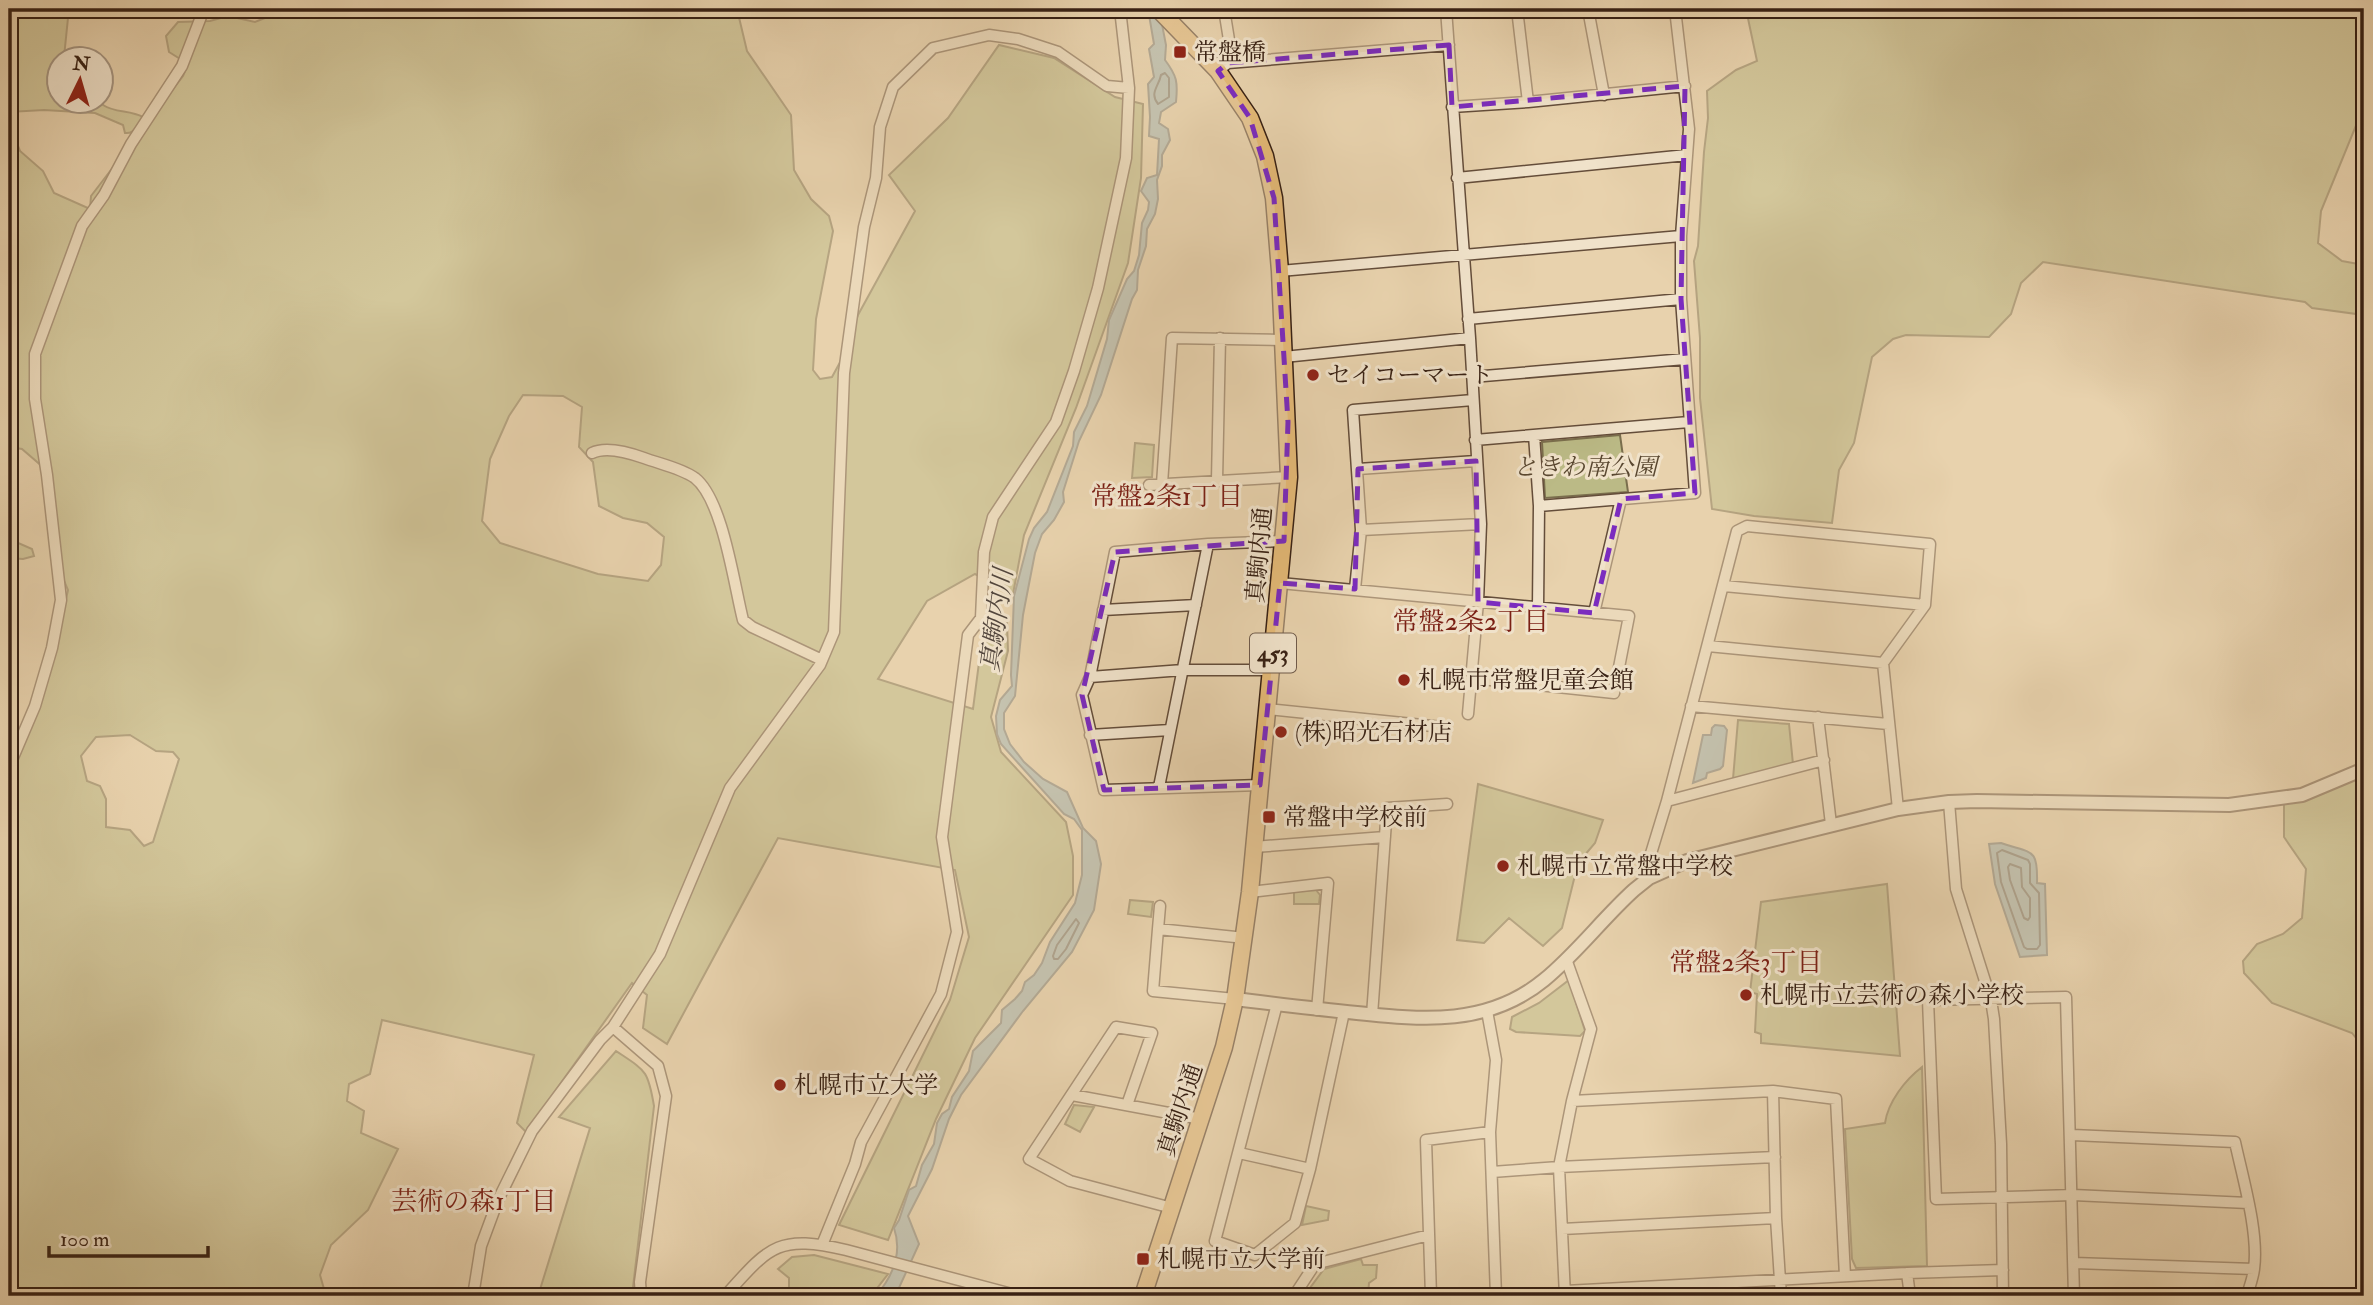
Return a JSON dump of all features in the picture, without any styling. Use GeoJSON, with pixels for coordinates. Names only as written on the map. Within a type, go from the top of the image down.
{"type":"FeatureCollection","features":[{"type":"Feature","properties":{"kind":"highway","name":"真駒内通"},"geometry":{"type":"LineString","coordinates":[[1143,1296],[1224,1047],[1235,999],[1250,891],[1289,477],[1280,271],[1274,198],[1265,156],[1250,118],[1223,67],[1174,27],[1158,9]]}},
{"type":"Feature","properties":{"kind":"street"},"geometry":{"type":"LineString","coordinates":[[9,767],[35,706],[52,648],[61,600],[35,398],[35,354],[82,226],[104,195],[131,144],[182,66],[204,9]]}},
{"type":"Feature","properties":{"kind":"street"},"geometry":{"type":"LineString","coordinates":[[822,1245],[855,1164],[861,1142],[942,994],[957,932],[942,837],[968,635],[981,618],[984,552],[993,517],[1056,422],[1098,288],[1126,158],[1129,88],[1120,9]]}},
{"type":"Feature","properties":{"kind":"street"},"geometry":{"type":"LineString","coordinates":[[1224,9],[1230,46],[1223,67],[1449,46]]}},
{"type":"Feature","properties":{"kind":"street"},"geometry":{"type":"LineString","coordinates":[[1446,9],[1470,338],[1480,524],[1478,602],[1468,714]]}},
{"type":"Feature","properties":{"kind":"street"},"geometry":{"type":"LineString","coordinates":[[1517,9],[1528,102]]}},
{"type":"Feature","properties":{"kind":"street"},"geometry":{"type":"LineString","coordinates":[[1588,9],[1604,95]]}},
{"type":"Feature","properties":{"kind":"street"},"geometry":{"type":"LineString","coordinates":[[1539,506],[1695,493],[1681,299],[1681,236],[1689,129],[1675,9]]}},
{"type":"Feature","properties":{"kind":"street"},"geometry":{"type":"LineString","coordinates":[[473,1296],[481,1246],[498,1200],[532,1131],[600,1040],[613,1027],[660,954],[730,788],[822,660],[834,632],[844,373],[864,227],[876,178],[880,128],[893,87],[933,48],[989,35],[1018,39],[1058,52],[1107,86],[1129,88]]}},
{"type":"Feature","properties":{"kind":"street"},"geometry":{"type":"LineString","coordinates":[[1452,107],[1685,86]]}},
{"type":"Feature","properties":{"kind":"street"},"geometry":{"type":"LineString","coordinates":[[1457,178],[1688,155]]}},
{"type":"Feature","properties":{"kind":"street"},"geometry":{"type":"LineString","coordinates":[[1280,271],[1681,236]]}},
{"type":"Feature","properties":{"kind":"street"},"geometry":{"type":"LineString","coordinates":[[1468,319],[1681,299]]}},
{"type":"Feature","properties":{"kind":"street"},"geometry":{"type":"LineString","coordinates":[[1162,484],[1172,338],[1283,340]]}},
{"type":"Feature","properties":{"kind":"street"},"geometry":{"type":"LineString","coordinates":[[1217,480],[1220,338]]}},
{"type":"Feature","properties":{"kind":"street"},"geometry":{"type":"LineString","coordinates":[[1284,356],[1470,338]]}},
{"type":"Feature","properties":{"kind":"street"},"geometry":{"type":"LineString","coordinates":[[1472,377],[1685,359]]}},
{"type":"Feature","properties":{"kind":"street"},"geometry":{"type":"LineString","coordinates":[[1355,589],[1360,530],[1353,410],[1473,400]]}},
{"type":"Feature","properties":{"kind":"street"},"geometry":{"type":"LineString","coordinates":[[1475,440],[1689,422]]}},
{"type":"Feature","properties":{"kind":"street"},"geometry":{"type":"LineString","coordinates":[[1534,435],[1539,506],[1538,608]]}},
{"type":"Feature","properties":{"kind":"street"},"geometry":{"type":"LineString","coordinates":[[592,453],[599,449],[635,455],[694,478],[709,493],[724,540],[743,620],[752,627],[822,660]]}},
{"type":"Feature","properties":{"kind":"street"},"geometry":{"type":"LineString","coordinates":[[1358,469],[1476,461]]}},
{"type":"Feature","properties":{"kind":"street"},"geometry":{"type":"LineString","coordinates":[[1149,485],[1289,477]]}},
{"type":"Feature","properties":{"kind":"street"},"geometry":{"type":"LineString","coordinates":[[1594,613],[1621,499]]}},
{"type":"Feature","properties":{"kind":"street"},"geometry":{"type":"LineString","coordinates":[[1360,530],[1480,524]]}},
{"type":"Feature","properties":{"kind":"street"},"geometry":{"type":"LineString","coordinates":[[1649,878],[1649,860],[1667,801],[1737,531],[1747,526],[1930,544],[1926,605],[1883,663],[1898,809]]}},
{"type":"Feature","properties":{"kind":"street"},"geometry":{"type":"LineString","coordinates":[[1260,785],[1104,790],[1082,695],[1090,677],[1115,552],[1284,541]]}},
{"type":"Feature","properties":{"kind":"street"},"geometry":{"type":"LineString","coordinates":[[1158,787],[1208,544]]}},
{"type":"Feature","properties":{"kind":"street"},"geometry":{"type":"LineString","coordinates":[[1280,583],[1629,615],[1614,693],[1471,678]]}},
{"type":"Feature","properties":{"kind":"street"},"geometry":{"type":"LineString","coordinates":[[1724,586],[1926,605]]}},
{"type":"Feature","properties":{"kind":"street"},"geometry":{"type":"LineString","coordinates":[[1103,610],[1196,605]]}},
{"type":"Feature","properties":{"kind":"street"},"geometry":{"type":"LineString","coordinates":[[1708,646],[1883,663]]}},
{"type":"Feature","properties":{"kind":"street"},"geometry":{"type":"LineString","coordinates":[[1090,677],[1183,670],[1271,670]]}},
{"type":"Feature","properties":{"kind":"street"},"geometry":{"type":"LineString","coordinates":[[1691,706],[1888,724]]}},
{"type":"Feature","properties":{"kind":"street"},"geometry":{"type":"LineString","coordinates":[[1268,709],[1442,727]]}},
{"type":"Feature","properties":{"kind":"street"},"geometry":{"type":"LineString","coordinates":[[1818,717],[1831,824]]}},
{"type":"Feature","properties":{"kind":"street"},"geometry":{"type":"LineString","coordinates":[[1090,735],[1170,730]]}},
{"type":"Feature","properties":{"kind":"street"},"geometry":{"type":"LineString","coordinates":[[1667,801],[1824,760]]}},
{"type":"Feature","properties":{"kind":"street"},"geometry":{"type":"LineString","coordinates":[[1160,906],[1153,990],[1372,1015],[1427,1019],[1466,1016],[1513,1000],[1543,981],[1611,910],[1649,878],[1687,860],[1898,809],[1949,802],[2229,805],[2302,795],[2364,769]]}},
{"type":"Feature","properties":{"kind":"street"},"geometry":{"type":"LineString","coordinates":[[1949,802],[1956,889],[1991,1000],[2002,1196],[2003,1296]]}},
{"type":"Feature","properties":{"kind":"street"},"geometry":{"type":"LineString","coordinates":[[1372,1015],[1387,808],[1447,804]]}},
{"type":"Feature","properties":{"kind":"street"},"geometry":{"type":"LineString","coordinates":[[1254,847],[1385,837]]}},
{"type":"Feature","properties":{"kind":"street"},"geometry":{"type":"LineString","coordinates":[[1250,891],[1328,883],[1317,1010]]}},
{"type":"Feature","properties":{"kind":"street"},"geometry":{"type":"LineString","coordinates":[[1158,929],[1245,938]]}},
{"type":"Feature","properties":{"kind":"street"},"geometry":{"type":"LineString","coordinates":[[1566,959],[1591,1029],[1572,1101],[1559,1167],[1565,1294],[1845,1276],[2003,1270]]}},
{"type":"Feature","properties":{"kind":"street"},"geometry":{"type":"LineString","coordinates":[[2074,1296],[2074,1264],[2073,1195],[2072,1135],[2066,997],[1928,1000],[1936,1199],[2073,1195],[2248,1203]]}},
{"type":"Feature","properties":{"kind":"street"},"geometry":{"type":"LineString","coordinates":[[1277,1004],[1214,1241],[1255,1255],[1295,1223],[1310,1169],[1344,1012]]}},
{"type":"Feature","properties":{"kind":"street"},"geometry":{"type":"LineString","coordinates":[[1460,1296],[1496,1295],[1490,1132],[1496,1060],[1487,1011]]}},
{"type":"Feature","properties":{"kind":"street"},"geometry":{"type":"LineString","coordinates":[[613,1027],[658,1066],[666,1096],[640,1282],[641,1296]]}},
{"type":"Feature","properties":{"kind":"street"},"geometry":{"type":"LineString","coordinates":[[1127,1105],[1152,1033],[1116,1027],[1029,1159],[1070,1181],[1172,1208]]}},
{"type":"Feature","properties":{"kind":"street"},"geometry":{"type":"LineString","coordinates":[[1572,1101],[1773,1091],[1836,1099],[1845,1276]]}},
{"type":"Feature","properties":{"kind":"street"},"geometry":{"type":"LineString","coordinates":[[1773,1091],[1781,1296]]}},
{"type":"Feature","properties":{"kind":"street"},"geometry":{"type":"LineString","coordinates":[[1072,1095],[1201,1119]]}},
{"type":"Feature","properties":{"kind":"street"},"geometry":{"type":"LineString","coordinates":[[1431,1296],[1426,1140],[1490,1132]]}},
{"type":"Feature","properties":{"kind":"street"},"geometry":{"type":"LineString","coordinates":[[2072,1135],[2235,1142],[2248,1203],[2254,1269],[2246,1296]]}},
{"type":"Feature","properties":{"kind":"street"},"geometry":{"type":"LineString","coordinates":[[1239,1153],[1310,1169]]}},
{"type":"Feature","properties":{"kind":"street"},"geometry":{"type":"LineString","coordinates":[[1492,1172],[1775,1157]]}},
{"type":"Feature","properties":{"kind":"street"},"geometry":{"type":"LineString","coordinates":[[1562,1229],[1776,1218]]}},
{"type":"Feature","properties":{"kind":"street"},"geometry":{"type":"LineString","coordinates":[[1294,1296],[1315,1264],[1429,1235]]}},
{"type":"Feature","properties":{"kind":"street"},"geometry":{"type":"LineString","coordinates":[[725,1296],[768,1251],[780,1245],[795,1243],[822,1245],[1019,1296]]}},
{"type":"Feature","properties":{"kind":"street"},"geometry":{"type":"LineString","coordinates":[[2074,1264],[2254,1269]]}},
{"type":"Feature","properties":{"kind":"street"},"geometry":{"type":"LineString","coordinates":[[1907,1273],[1910,1296]]}},
{"type":"Feature","properties":{"kind":"highlighted area"},"geometry":{"type":"Polygon","coordinates":[[[1449,45],[1452,107],[1685,86],[1681,299],[1695,493],[1621,499],[1594,613],[1478,602],[1476,461],[1358,469],[1355,589],[1280,583],[1260,785],[1104,790],[1082,695],[1115,552],[1284,541],[1288,422],[1274,198],[1250,118],[1218,71],[1228,63],[1449,45]]]}},
{"type":"Feature","properties":{"kind":"green space"},"geometry":{"type":"Polygon","coordinates":[[[9,9],[79,9],[68,18],[65,46],[46,46],[46,110],[9,112],[9,9]]]}},
{"type":"Feature","properties":{"kind":"green space"},"geometry":{"type":"Polygon","coordinates":[[[262,9],[737,9],[747,51],[791,115],[794,170],[811,199],[829,216],[833,231],[816,319],[813,370],[820,379],[832,377],[844,355],[858,315],[915,211],[889,175],[948,118],[999,45],[1054,58],[1115,97],[1143,104],[1141,178],[1128,263],[1076,408],[1024,535],[1013,594],[975,574],[927,601],[878,679],[973,709],[981,647],[1007,623],[1008,651],[991,717],[1001,752],[1066,822],[1073,856],[1073,895],[975,1038],[936,1119],[888,1240],[839,1225],[950,1000],[969,937],[955,870],[778,838],[667,1044],[643,1028],[647,995],[632,983],[526,1132],[517,1123],[534,1055],[382,1020],[370,1074],[349,1084],[347,1101],[364,1111],[361,1133],[398,1149],[368,1210],[331,1245],[320,1275],[326,1296],[9,1296],[9,765],[59,630],[68,590],[59,569],[51,474],[22,449],[9,447],[9,124],[20,151],[43,171],[54,193],[90,209],[91,196],[183,76],[188,64],[169,52],[166,36],[178,22],[210,21],[228,16],[255,22],[265,18],[266,10],[262,9]],[[523,395],[509,416],[490,459],[482,521],[500,543],[598,574],[648,581],[661,565],[664,537],[647,523],[623,518],[599,506],[593,462],[579,447],[582,407],[563,396],[523,395]],[[130,735],[96,737],[81,756],[87,781],[100,786],[106,799],[106,827],[130,830],[144,846],[153,842],[179,759],[173,752],[156,751],[130,735]]]}},
{"type":"Feature","properties":{"kind":"green space"},"geometry":{"type":"Polygon","coordinates":[[[1746,9],[2364,9],[2364,106],[2321,211],[2318,243],[2342,261],[2364,265],[2364,315],[2312,308],[2305,302],[2043,262],[2021,283],[2011,314],[1989,337],[1906,335],[1893,339],[1872,357],[1854,443],[1839,470],[1832,523],[1712,509],[1700,398],[1700,338],[1694,261],[1698,246],[1708,118],[1707,91],[1736,70],[1757,61],[1746,9]]]}},
{"type":"Feature","properties":{"kind":"green space"},"geometry":{"type":"Polygon","coordinates":[[[116,110],[143,117],[142,122],[128,133],[125,133],[123,125],[102,116],[116,116],[116,110]]]}},
{"type":"Feature","properties":{"kind":"green space","name":"ときわ南公園"},"geometry":{"type":"Polygon","coordinates":[[[1620,435],[1628,492],[1545,498],[1542,442],[1620,435]]]}},
{"type":"Feature","properties":{"kind":"green space"},"geometry":{"type":"Polygon","coordinates":[[[1135,443],[1154,445],[1152,477],[1132,478],[1135,443]]]}},
{"type":"Feature","properties":{"kind":"green space"},"geometry":{"type":"Polygon","coordinates":[[[9,539],[32,549],[34,556],[23,559],[9,558],[9,539]]]}},
{"type":"Feature","properties":{"kind":"green space"},"geometry":{"type":"Polygon","coordinates":[[[1738,720],[1789,724],[1793,764],[1733,779],[1738,720]]]}},
{"type":"Feature","properties":{"kind":"green space"},"geometry":{"type":"Polygon","coordinates":[[[2364,775],[2364,1048],[2352,1033],[2272,1003],[2244,973],[2243,961],[2257,944],[2283,934],[2302,918],[2306,869],[2284,837],[2284,804],[2303,788],[2364,775]]]}},
{"type":"Feature","properties":{"kind":"green space"},"geometry":{"type":"Polygon","coordinates":[[[1478,784],[1603,820],[1595,843],[1578,863],[1562,928],[1543,946],[1509,918],[1484,943],[1457,940],[1478,784]]]}},
{"type":"Feature","properties":{"kind":"green space"},"geometry":{"type":"Polygon","coordinates":[[[1887,884],[1900,1056],[1761,1043],[1761,1034],[1755,1032],[1757,994],[1750,992],[1761,902],[1887,884]]]}},
{"type":"Feature","properties":{"kind":"green space"},"geometry":{"type":"Polygon","coordinates":[[[1316,890],[1320,895],[1319,904],[1294,904],[1294,891],[1316,890]]]}},
{"type":"Feature","properties":{"kind":"green space"},"geometry":{"type":"Polygon","coordinates":[[[1130,900],[1153,902],[1151,917],[1128,914],[1130,900]]]}},
{"type":"Feature","properties":{"kind":"green space"},"geometry":{"type":"Polygon","coordinates":[[[1569,980],[1585,1031],[1580,1036],[1516,1032],[1510,1029],[1512,1017],[1539,1003],[1569,980]]]}},
{"type":"Feature","properties":{"kind":"green space"},"geometry":{"type":"Polygon","coordinates":[[[616,1051],[644,1072],[654,1106],[632,1296],[538,1296],[590,1128],[559,1117],[616,1051]]]}},
{"type":"Feature","properties":{"kind":"green space"},"geometry":{"type":"Polygon","coordinates":[[[1922,1067],[1927,1266],[1856,1268],[1852,1259],[1845,1129],[1885,1123],[1898,1092],[1922,1067]]]}},
{"type":"Feature","properties":{"kind":"green space"},"geometry":{"type":"Polygon","coordinates":[[[1074,1105],[1094,1107],[1080,1132],[1065,1124],[1074,1105]]]}},
{"type":"Feature","properties":{"kind":"green space"},"geometry":{"type":"Polygon","coordinates":[[[1306,1206],[1329,1211],[1328,1220],[1302,1225],[1306,1206]]]}},
{"type":"Feature","properties":{"kind":"green space"},"geometry":{"type":"Polygon","coordinates":[[[814,1255],[888,1274],[871,1296],[789,1296],[789,1278],[778,1269],[792,1257],[814,1255]]]}},
{"type":"Feature","properties":{"kind":"green space"},"geometry":{"type":"Polygon","coordinates":[[[1361,1259],[1363,1265],[1377,1265],[1376,1278],[1369,1283],[1368,1295],[1304,1296],[1324,1269],[1361,1259]]]}},
{"type":"Feature","properties":{"kind":"water"},"geometry":{"type":"Polygon","coordinates":[[[1148,9],[1159,9],[1166,45],[1165,60],[1176,79],[1177,89],[1176,102],[1161,112],[1159,123],[1168,129],[1170,140],[1162,155],[1155,214],[1147,229],[1146,246],[1138,270],[1137,290],[1101,395],[1079,441],[1063,492],[1064,502],[1042,534],[1035,553],[1023,615],[1015,696],[1004,713],[1004,729],[1010,744],[1024,762],[1043,779],[1067,792],[1083,828],[1096,841],[1101,864],[1094,910],[1072,952],[1023,1011],[961,1095],[949,1119],[932,1169],[908,1216],[919,1244],[898,1290],[892,1296],[876,1296],[894,1265],[897,1247],[894,1228],[909,1190],[916,1186],[922,1165],[934,1144],[937,1123],[949,1109],[952,1097],[969,1071],[973,1051],[1001,1023],[1002,1010],[1022,991],[1025,982],[1042,963],[1050,942],[1075,903],[1082,875],[1082,830],[1074,819],[1064,814],[1001,744],[997,734],[996,716],[1000,700],[1012,686],[1014,596],[1029,539],[1047,512],[1073,446],[1074,432],[1087,406],[1107,339],[1109,320],[1127,279],[1134,271],[1139,255],[1142,223],[1149,202],[1141,191],[1147,178],[1157,175],[1159,139],[1149,136],[1148,84],[1154,77],[1149,49],[1154,44],[1148,9]]]}},
{"type":"Feature","properties":{"kind":"water"},"geometry":{"type":"Polygon","coordinates":[[[1715,725],[1724,726],[1727,730],[1723,766],[1693,783],[1703,735],[1711,735],[1715,725]]]}},
{"type":"Feature","properties":{"kind":"water"},"geometry":{"type":"Polygon","coordinates":[[[2001,843],[2026,851],[2034,857],[2037,883],[2045,884],[2047,955],[2020,957],[1995,884],[1989,844],[2001,843]]]}},
{"type":"Feature","properties":{"kind":"place","name":"常盤橋"},"geometry":{"type":"Point","coordinates":[1180,52]}},
{"type":"Feature","properties":{"kind":"place","name":"セイコーマート"},"geometry":{"type":"Point","coordinates":[1313,375]}},
{"type":"Feature","properties":{"kind":"place","name":"札幌市常盤児童会館"},"geometry":{"type":"Point","coordinates":[1404,680]}},
{"type":"Feature","properties":{"kind":"place","name":"(株)昭光石材店"},"geometry":{"type":"Point","coordinates":[1281,732]}},
{"type":"Feature","properties":{"kind":"place","name":"常盤中学校前"},"geometry":{"type":"Point","coordinates":[1269,817]}},
{"type":"Feature","properties":{"kind":"place","name":"札幌市立常盤中学校"},"geometry":{"type":"Point","coordinates":[1503,866]}},
{"type":"Feature","properties":{"kind":"place","name":"札幌市立芸術の森小学校"},"geometry":{"type":"Point","coordinates":[1746,995]}},
{"type":"Feature","properties":{"kind":"place","name":"札幌市立大学"},"geometry":{"type":"Point","coordinates":[780,1085]}},
{"type":"Feature","properties":{"kind":"place","name":"札幌市立大学前"},"geometry":{"type":"Point","coordinates":[1143,1259]}},
{"type":"Feature","properties":{"kind":"district","name":"常盤2条1丁目"},"geometry":{"type":"Point","coordinates":[1167,496]}},
{"type":"Feature","properties":{"kind":"district","name":"常盤2条2丁目"},"geometry":{"type":"Point","coordinates":[1471,621]}},
{"type":"Feature","properties":{"kind":"district","name":"常盤2条3丁目"},"geometry":{"type":"Point","coordinates":[1746,962]}},
{"type":"Feature","properties":{"kind":"district","name":"芸術の森1丁目"},"geometry":{"type":"Point","coordinates":[474,1201]}},
{"type":"Feature","properties":{"kind":"water label","name":"真駒内川"},"geometry":{"type":"Point","coordinates":[996,620]}}]}
